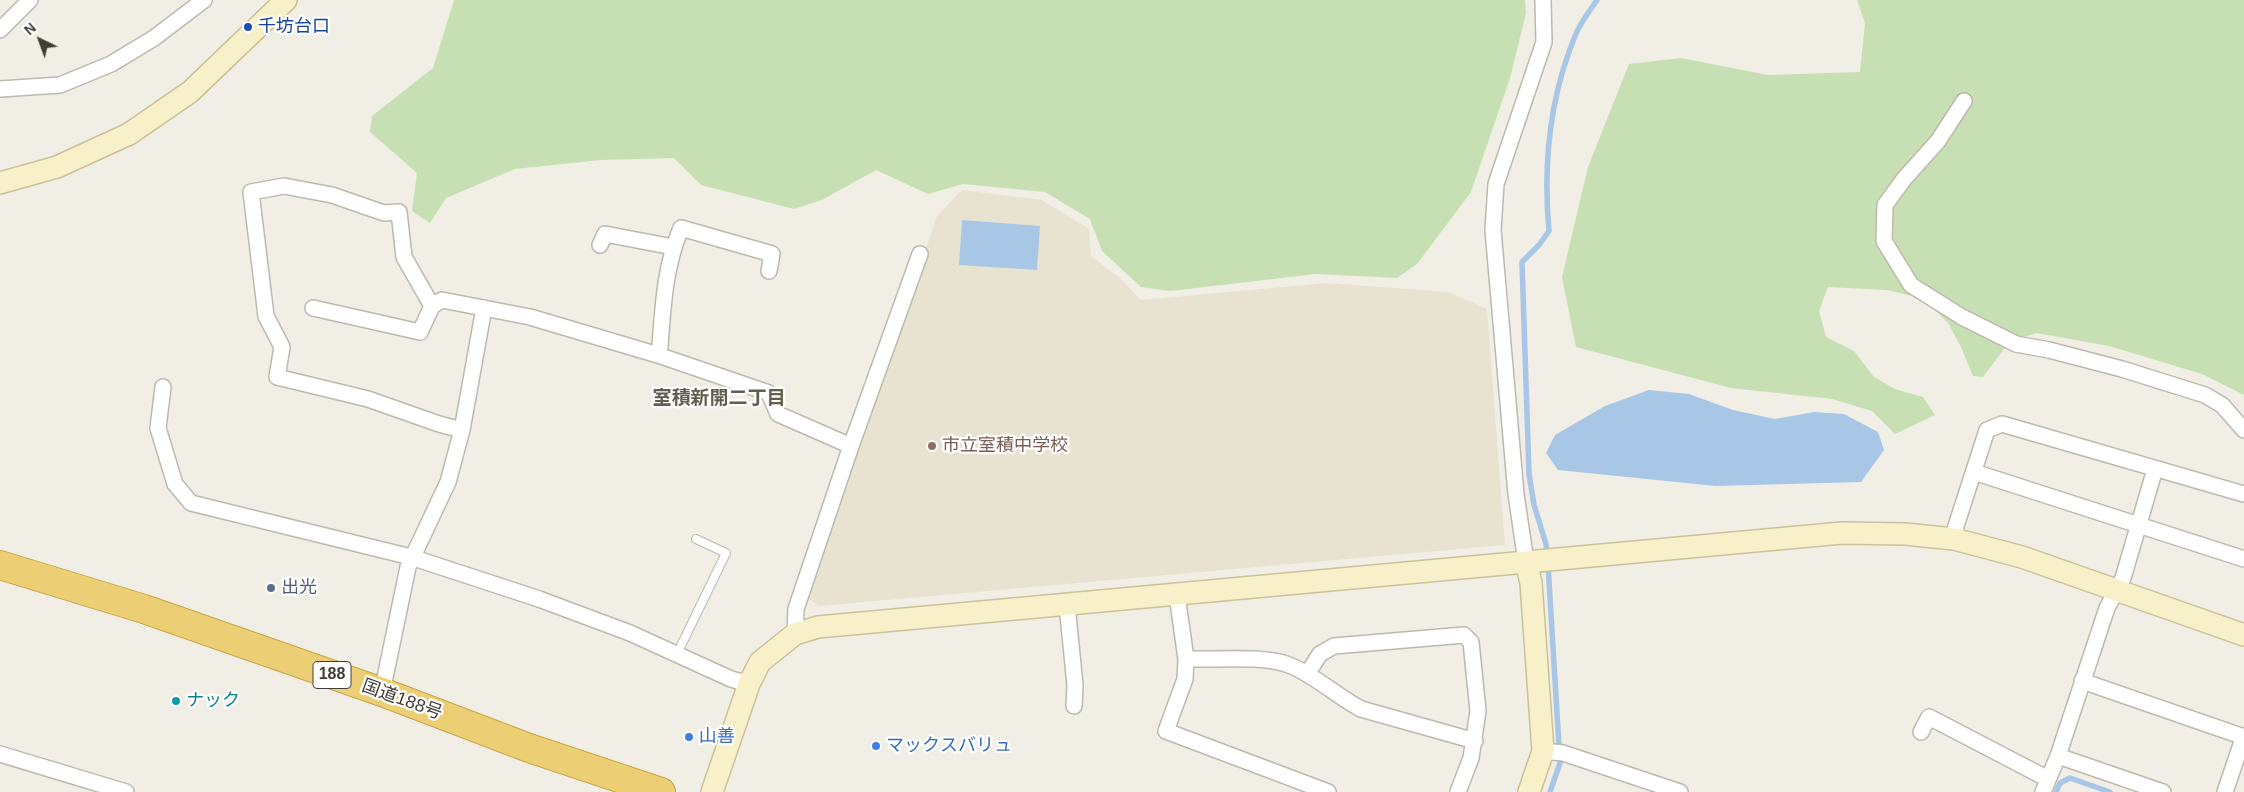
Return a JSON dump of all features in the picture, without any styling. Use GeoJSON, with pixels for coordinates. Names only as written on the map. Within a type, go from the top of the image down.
{"type":"FeatureCollection","features":[{"type":"Feature","properties":{"kind":"highway","name":"国道188号"},"geometry":{"type":"LineString","coordinates":[[0,564],[144,609],[382,692],[529,748],[661,792]]}},
{"type":"Feature","properties":{"kind":"street"},"geometry":{"type":"LineString","coordinates":[[0,30],[30,0]]}},
{"type":"Feature","properties":{"kind":"street"},"geometry":{"type":"LineString","coordinates":[[0,89],[60,84],[111,64],[154,38],[204,0]]}},
{"type":"Feature","properties":{"kind":"street"},"geometry":{"type":"LineString","coordinates":[[0,183],[57,167],[129,134],[190,92],[286,0]]}},
{"type":"Feature","properties":{"kind":"street"},"geometry":{"type":"LineString","coordinates":[[1529,792],[1543,751],[1531,583],[1516,494],[1493,230],[1496,184],[1544,42],[1543,0]]}},
{"type":"Feature","properties":{"kind":"street"},"geometry":{"type":"LineString","coordinates":[[1964,100],[1938,141],[1904,179],[1885,205],[1884,241],[1911,285],[1962,317],[2016,344],[2050,350],[2122,368],[2205,395],[2222,405],[2244,430]]}},
{"type":"Feature","properties":{"kind":"street"},"geometry":{"type":"LineString","coordinates":[[432,306],[404,257],[398,212],[384,213],[332,195],[284,186],[251,192],[266,316],[282,347],[277,377],[368,399],[439,424],[462,430]]}},
{"type":"Feature","properties":{"kind":"street"},"geometry":{"type":"LineString","coordinates":[[658,355],[665,280],[673,247],[681,228],[772,254],[768,271]]}},
{"type":"Feature","properties":{"kind":"street"},"geometry":{"type":"LineString","coordinates":[[600,245],[605,234],[673,247]]}},
{"type":"Feature","properties":{"kind":"street"},"geometry":{"type":"LineString","coordinates":[[795,634],[796,610],[851,446],[920,254]]}},
{"type":"Feature","properties":{"kind":"street"},"geometry":{"type":"LineString","coordinates":[[313,308],[420,332],[432,306],[442,300],[530,317],[658,355],[768,393],[778,414],[851,446]]}},
{"type":"Feature","properties":{"kind":"street"},"geometry":{"type":"LineString","coordinates":[[382,692],[408,567],[448,482],[462,430],[484,308]]}},
{"type":"Feature","properties":{"kind":"street"},"geometry":{"type":"LineString","coordinates":[[164,387],[158,428],[175,484],[192,503],[411,558],[539,599],[630,633],[730,679],[749,684]]}},
{"type":"Feature","properties":{"kind":"street"},"geometry":{"type":"LineString","coordinates":[[1954,539],[1956,526],[1987,430],[2002,424],[2244,494]]}},
{"type":"Feature","properties":{"kind":"street"},"geometry":{"type":"LineString","coordinates":[[1921,732],[1929,718],[2046,786],[2058,756],[2107,608],[2123,578],[2140,526],[2155,469]]}},
{"type":"Feature","properties":{"kind":"street"},"geometry":{"type":"LineString","coordinates":[[1974,472],[2244,559]]}},
{"type":"Feature","properties":{"kind":"street"},"geometry":{"type":"LineString","coordinates":[[712,792],[749,684],[760,662],[795,634],[818,627],[1842,533],[1905,534],[1954,539],[2022,556],[2244,635]]}},
{"type":"Feature","properties":{"kind":"street"},"geometry":{"type":"LineString","coordinates":[[1177,595],[1186,659],[1185,678],[1166,731],[1328,792]]}},
{"type":"Feature","properties":{"kind":"street"},"geometry":{"type":"LineString","coordinates":[[1067,605],[1075,685],[1074,706]]}},
{"type":"Feature","properties":{"kind":"street"},"geometry":{"type":"LineString","coordinates":[[1306,674],[1320,654],[1334,646],[1464,635],[1471,642],[1478,711],[1475,742],[1458,792]]}},
{"type":"Feature","properties":{"kind":"street"},"geometry":{"type":"LineString","coordinates":[[1186,659],[1275,660],[1306,674],[1343,700],[1361,709],[1475,742]]}},
{"type":"Feature","properties":{"kind":"street"},"geometry":{"type":"LineString","coordinates":[[2082,680],[2244,737],[2225,792]]}},
{"type":"Feature","properties":{"kind":"street"},"geometry":{"type":"LineString","coordinates":[[1543,751],[1563,753],[1680,792]]}},
{"type":"Feature","properties":{"kind":"street"},"geometry":{"type":"LineString","coordinates":[[0,754],[126,792]]}},
{"type":"Feature","properties":{"kind":"street"},"geometry":{"type":"LineString","coordinates":[[2058,756],[2164,792]]}},
{"type":"Feature","properties":{"kind":"lane"},"geometry":{"type":"LineString","coordinates":[[677,654],[726,552],[696,539]]}},
{"type":"Feature","properties":{"kind":"shaded area"},"geometry":{"type":"Polygon","coordinates":[[[962,190],[1042,200],[1089,229],[1091,256],[1121,279],[1141,300],[1327,283],[1449,292],[1487,309],[1505,545],[819,606],[808,599],[937,216],[962,190]]]}},
{"type":"Feature","properties":{"kind":"green space"},"geometry":{"type":"Polygon","coordinates":[[[454,0],[1525,0],[1526,13],[1510,78],[1471,192],[1417,264],[1397,278],[1316,274],[1170,291],[1141,287],[1102,251],[1090,219],[1045,192],[963,184],[928,194],[876,170],[822,200],[794,209],[701,185],[674,158],[601,160],[515,169],[446,198],[430,223],[412,211],[417,173],[370,132],[372,116],[433,68],[454,0]]]}},
{"type":"Feature","properties":{"kind":"green space"},"geometry":{"type":"Polygon","coordinates":[[[1857,0],[2244,0],[2244,395],[2202,374],[2109,346],[2037,333],[2010,341],[1983,377],[1973,376],[1961,347],[1948,323],[1924,299],[1887,290],[1828,287],[1819,311],[1826,337],[1854,351],[1874,377],[1895,389],[1923,397],[1935,415],[1895,434],[1872,411],[1832,399],[1731,388],[1576,347],[1562,277],[1588,167],[1629,64],[1681,58],[1768,75],[1860,72],[1865,23],[1857,0]]]}},
{"type":"Feature","properties":{"kind":"water"},"geometry":{"type":"Polygon","coordinates":[[[962,220],[1040,226],[1037,270],[959,265],[962,220]]]}},
{"type":"Feature","properties":{"kind":"water"},"geometry":{"type":"Polygon","coordinates":[[[1649,390],[1689,394],[1733,410],[1775,419],[1814,412],[1844,414],[1878,432],[1884,450],[1861,482],[1716,486],[1558,470],[1546,453],[1555,435],[1605,406],[1649,390]]]}},
{"type":"Feature","properties":{"kind":"waterway"},"geometry":{"type":"LineString","coordinates":[[1547,555],[1546,544],[1534,505],[1529,474],[1522,262],[1539,245],[1549,231],[1547,206],[1548,156],[1554,107],[1566,59],[1575,36],[1597,0]]}},
{"type":"Feature","properties":{"kind":"waterway"},"geometry":{"type":"LineString","coordinates":[[1548,564],[1560,763],[1550,792]]}},
{"type":"Feature","properties":{"kind":"waterway"},"geometry":{"type":"LineString","coordinates":[[2056,792],[2060,783],[2070,778],[2110,792]]}},
{"type":"Feature","properties":{"kind":"place","name":"千坊台口"},"geometry":{"type":"Point","coordinates":[248,27]}},
{"type":"Feature","properties":{"kind":"place","name":"市立室積中学校"},"geometry":{"type":"Point","coordinates":[932,446]}},
{"type":"Feature","properties":{"kind":"place","name":"出光"},"geometry":{"type":"Point","coordinates":[271,588]}},
{"type":"Feature","properties":{"kind":"place","name":"ナック"},"geometry":{"type":"Point","coordinates":[176,701]}},
{"type":"Feature","properties":{"kind":"place","name":"山善"},"geometry":{"type":"Point","coordinates":[689,737]}},
{"type":"Feature","properties":{"kind":"place","name":"マックスバリュ"},"geometry":{"type":"Point","coordinates":[876,746]}},
{"type":"Feature","properties":{"kind":"district","name":"室積新開二丁目"},"geometry":{"type":"Point","coordinates":[719,399]}}]}
